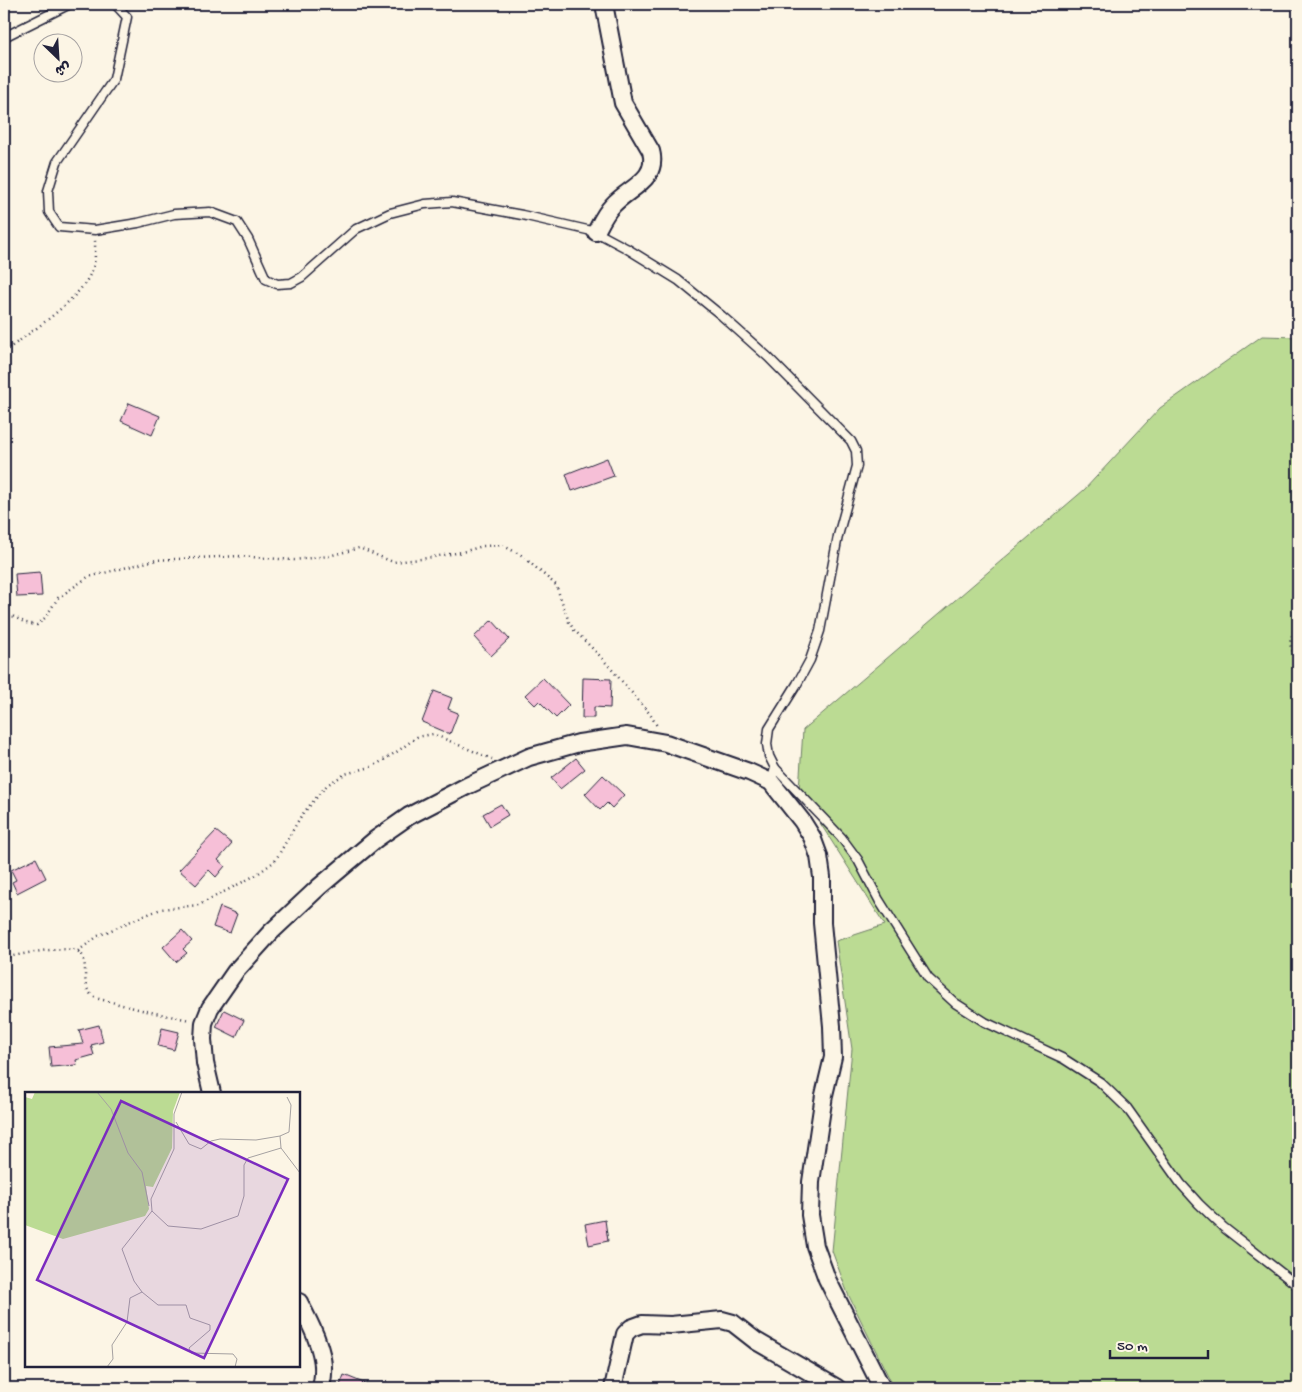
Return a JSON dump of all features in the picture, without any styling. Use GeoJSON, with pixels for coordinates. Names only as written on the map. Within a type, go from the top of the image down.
{"type":"FeatureCollection","features":[{"type":"Feature","properties":{"kind":"street"},"geometry":{"type":"LineString","coordinates":[[596,232],[614,204],[648,174],[653,159],[651,152],[623,103],[604,4]]}},
{"type":"Feature","properties":{"kind":"street"},"geometry":{"type":"LineString","coordinates":[[212,1092],[202,1039],[204,1023],[210,1008],[236,972],[271,932],[376,839],[409,816],[529,757],[579,743],[627,736],[666,743],[749,772],[773,775],[812,837],[819,856],[822,877],[822,923],[832,1026],[833,1057],[824,1095],[811,1182],[810,1215],[815,1246],[827,1278],[882,1388]]}},
{"type":"Feature","properties":{"kind":"street"},"geometry":{"type":"LineString","coordinates":[[300,1304],[309,1321],[321,1353],[324,1371],[321,1388]]}},
{"type":"Feature","properties":{"kind":"street"},"geometry":{"type":"LineString","coordinates":[[613,1388],[625,1334],[631,1328],[642,1324],[671,1326],[722,1320],[733,1323],[756,1341],[837,1388]]}},
{"type":"Feature","properties":{"kind":"lane"},"geometry":{"type":"LineString","coordinates":[[4,37],[70,4]]}},
{"type":"Feature","properties":{"kind":"lane"},"geometry":{"type":"LineString","coordinates":[[115,4],[127,17],[114,79],[57,162],[48,191],[49,212],[59,227],[95,230],[138,223],[174,214],[210,212],[237,222],[248,239],[266,279],[277,284],[291,283],[302,277],[356,229],[390,213],[425,204],[452,202],[522,215],[596,232],[678,280],[768,357],[844,432],[856,451],[857,466],[838,536],[820,631],[810,660],[798,684],[769,729],[767,744],[773,775],[841,837],[928,978],[955,1002],[984,1022],[1064,1059],[1100,1082],[1127,1108],[1181,1184],[1199,1204],[1223,1227],[1298,1286]]}},
{"type":"Feature","properties":{"kind":"path"},"geometry":{"type":"LineString","coordinates":[[1290,4],[1298,16]]}},
{"type":"Feature","properties":{"kind":"path"},"geometry":{"type":"LineString","coordinates":[[4,352],[63,307],[87,281],[93,269],[95,230]]}},
{"type":"Feature","properties":{"kind":"path"},"geometry":{"type":"LineString","coordinates":[[4,612],[26,623],[37,625],[45,618],[58,598],[88,577],[156,560],[238,556],[294,560],[329,556],[359,548],[393,562],[462,552],[484,546],[502,545],[521,555],[556,585],[569,622],[574,630],[601,656],[650,714],[666,743]]}},
{"type":"Feature","properties":{"kind":"path"},"geometry":{"type":"LineString","coordinates":[[1298,622],[1289,642],[1290,648],[1298,658]]}},
{"type":"Feature","properties":{"kind":"path"},"geometry":{"type":"LineString","coordinates":[[78,951],[98,936],[131,921],[161,909],[199,905],[256,875],[275,861],[301,816],[327,785],[344,774],[374,766],[417,737],[433,734],[510,766]]}},
{"type":"Feature","properties":{"kind":"path"},"geometry":{"type":"LineString","coordinates":[[4,958],[42,951],[71,949],[78,951],[83,956],[86,984],[89,991],[95,997],[127,1007],[204,1023]]}},
{"type":"Feature","properties":{"kind":"green space"},"geometry":{"type":"Polygon","coordinates":[[[1262,336],[1298,337],[1298,1388],[894,1388],[848,1294],[832,1251],[852,1049],[836,941],[885,925],[799,790],[803,730],[1084,490],[1160,408],[1262,336]]]}},
{"type":"Feature","properties":{"kind":"building"},"geometry":{"type":"Polygon","coordinates":[[[129,403],[160,416],[152,435],[121,421],[129,403]]]}},
{"type":"Feature","properties":{"kind":"building"},"geometry":{"type":"Polygon","coordinates":[[[607,458],[614,476],[572,491],[566,474],[607,458]]]}},
{"type":"Feature","properties":{"kind":"building"},"geometry":{"type":"Polygon","coordinates":[[[40,572],[42,596],[17,597],[15,574],[40,572]]]}},
{"type":"Feature","properties":{"kind":"building"},"geometry":{"type":"Polygon","coordinates":[[[492,620],[509,639],[491,656],[474,637],[492,620]]]}},
{"type":"Feature","properties":{"kind":"building"},"geometry":{"type":"Polygon","coordinates":[[[543,678],[569,705],[556,718],[539,701],[535,705],[525,695],[543,678]]]}},
{"type":"Feature","properties":{"kind":"building"},"geometry":{"type":"Polygon","coordinates":[[[583,678],[611,679],[610,708],[594,707],[594,718],[582,718],[583,678]]]}},
{"type":"Feature","properties":{"kind":"building"},"geometry":{"type":"Polygon","coordinates":[[[434,691],[452,698],[448,709],[458,713],[450,734],[422,722],[434,691]]]}},
{"type":"Feature","properties":{"kind":"building"},"geometry":{"type":"Polygon","coordinates":[[[576,758],[585,769],[560,789],[551,778],[576,758]]]}},
{"type":"Feature","properties":{"kind":"building"},"geometry":{"type":"Polygon","coordinates":[[[603,775],[624,795],[612,808],[607,803],[600,810],[585,794],[603,775]]]}},
{"type":"Feature","properties":{"kind":"building"},"geometry":{"type":"Polygon","coordinates":[[[501,804],[508,815],[490,826],[483,814],[501,804]]]}},
{"type":"Feature","properties":{"kind":"building"},"geometry":{"type":"Polygon","coordinates":[[[216,831],[232,844],[218,860],[225,866],[216,877],[209,870],[196,885],[179,870],[216,831]]]}},
{"type":"Feature","properties":{"kind":"building"},"geometry":{"type":"Polygon","coordinates":[[[36,858],[46,878],[17,893],[12,882],[16,880],[11,870],[36,858]]]}},
{"type":"Feature","properties":{"kind":"building"},"geometry":{"type":"Polygon","coordinates":[[[220,907],[237,914],[230,933],[213,927],[220,907]]]}},
{"type":"Feature","properties":{"kind":"building"},"geometry":{"type":"Polygon","coordinates":[[[182,930],[192,941],[183,949],[187,953],[176,962],[163,947],[182,930]]]}},
{"type":"Feature","properties":{"kind":"building"},"geometry":{"type":"Polygon","coordinates":[[[224,1010],[244,1020],[236,1037],[216,1027],[224,1010]]]}},
{"type":"Feature","properties":{"kind":"building"},"geometry":{"type":"Polygon","coordinates":[[[99,1025],[103,1042],[91,1045],[94,1055],[76,1060],[77,1065],[51,1067],[49,1047],[83,1044],[79,1030],[99,1025]]]}},
{"type":"Feature","properties":{"kind":"building"},"geometry":{"type":"Polygon","coordinates":[[[162,1028],[179,1032],[174,1050],[158,1046],[162,1028]]]}},
{"type":"Feature","properties":{"kind":"building"},"geometry":{"type":"Polygon","coordinates":[[[605,1220],[608,1241],[589,1245],[585,1224],[605,1220]]]}},
{"type":"Feature","properties":{"kind":"building"},"geometry":{"type":"Polygon","coordinates":[[[344,1375],[376,1388],[339,1388],[344,1375]]]}}]}
